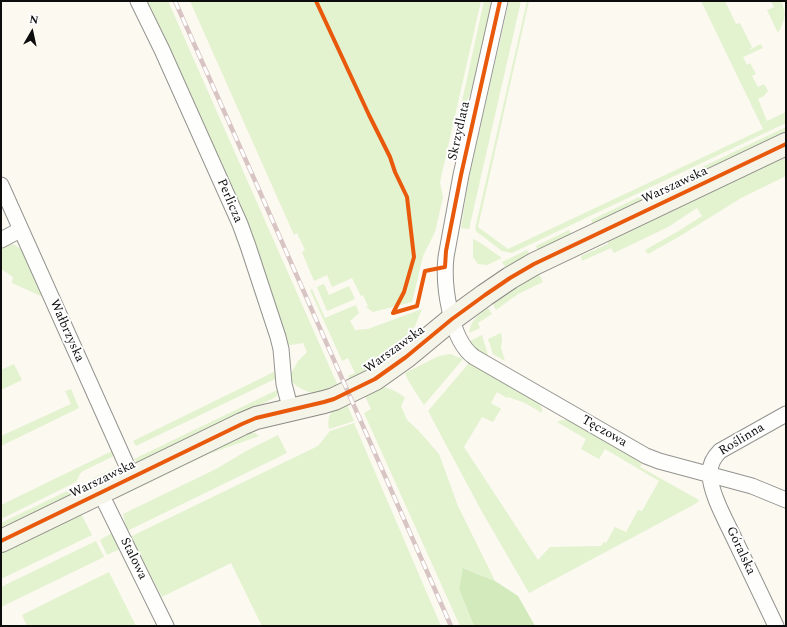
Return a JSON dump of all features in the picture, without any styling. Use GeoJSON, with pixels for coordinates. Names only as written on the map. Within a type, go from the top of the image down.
{"type":"FeatureCollection","features":[{"type":"Feature","properties":{"kind":"street","name":"Perlicza"},"geometry":{"type":"LineString","coordinates":[[138,1],[166,57],[219,176],[248,246],[278,337],[281,349],[284,384],[291,410]]}},
{"type":"Feature","properties":{"kind":"street","name":"Skrzydlata"},"geometry":{"type":"LineString","coordinates":[[452,319],[446,289],[446,251],[461,175],[500,1]]}},
{"type":"Feature","properties":{"kind":"street","name":"Warszawska"},"geometry":{"type":"LineString","coordinates":[[1,541],[242,424],[256,418],[334,399],[375,379],[406,358],[452,319],[506,280],[534,264],[786,144]]}},
{"type":"Feature","properties":{"kind":"street","name":"Wałbrzyska"},"geometry":{"type":"LineString","coordinates":[[1,185],[132,477]]}},
{"type":"Feature","properties":{"kind":"street"},"geometry":{"type":"LineString","coordinates":[[1,240],[20,230]]}},
{"type":"Feature","properties":{"kind":"street","name":"Tęczowa"},"geometry":{"type":"LineString","coordinates":[[452,319],[464,346],[474,358],[646,456],[658,462],[710,474],[752,486],[786,500]]}},
{"type":"Feature","properties":{"kind":"street","name":"Roślinna"},"geometry":{"type":"LineString","coordinates":[[710,474],[710,466],[714,457],[720,451],[786,414]]}},
{"type":"Feature","properties":{"kind":"street","name":"Góralska"},"geometry":{"type":"LineString","coordinates":[[710,474],[713,488],[722,511],[776,626]]}},
{"type":"Feature","properties":{"kind":"street","name":"Stalowa"},"geometry":{"type":"LineString","coordinates":[[100,492],[166,626]]}},
{"type":"Feature","properties":{"kind":"green space"},"geometry":{"type":"Polygon","coordinates":[[[141,1],[168,1],[338,386],[319,393],[308,392],[298,387],[289,377],[298,361],[307,352],[303,343],[290,345],[285,343],[141,1]]]}},
{"type":"Feature","properties":{"kind":"green space"},"geometry":{"type":"Polygon","coordinates":[[[190,1],[481,1],[440,182],[443,198],[435,232],[423,256],[412,302],[373,312],[366,307],[368,306],[363,295],[361,296],[352,278],[332,287],[327,275],[314,281],[302,252],[305,250],[297,233],[294,235],[190,1]]]}},
{"type":"Feature","properties":{"kind":"green space"},"geometry":{"type":"Polygon","coordinates":[[[484,1],[492,1],[471,93],[459,115],[484,1]]]}},
{"type":"Feature","properties":{"kind":"green space"},"geometry":{"type":"Polygon","coordinates":[[[509,1],[521,1],[469,229],[461,228],[469,177],[509,1]]]}},
{"type":"Feature","properties":{"kind":"green space"},"geometry":{"type":"Polygon","coordinates":[[[527,1],[529,1],[478,227],[508,249],[763,129],[701,1],[725,1],[736,24],[740,23],[752,47],[749,50],[761,44],[763,48],[743,57],[747,65],[750,63],[756,74],[752,76],[758,87],[764,84],[768,91],[764,96],[758,99],[767,121],[786,112],[786,123],[512,253],[502,251],[475,229],[527,1]]]}},
{"type":"Feature","properties":{"kind":"green space"},"geometry":{"type":"Polygon","coordinates":[[[771,1],[781,1],[785,14],[784,21],[778,33],[767,10],[774,7],[771,1]]]}},
{"type":"Feature","properties":{"kind":"green space"},"geometry":{"type":"Polygon","coordinates":[[[786,127],[786,134],[594,226],[591,220],[786,127]]]}},
{"type":"Feature","properties":{"kind":"green space"},"geometry":{"type":"Polygon","coordinates":[[[786,154],[786,176],[741,198],[648,254],[645,250],[702,216],[697,208],[668,227],[614,253],[611,248],[582,261],[581,256],[608,244],[607,239],[786,154]]]}},
{"type":"Feature","properties":{"kind":"green space"},"geometry":{"type":"Polygon","coordinates":[[[569,230],[572,236],[539,252],[536,246],[569,230]]]}},
{"type":"Feature","properties":{"kind":"green space"},"geometry":{"type":"Polygon","coordinates":[[[473,239],[502,258],[487,265],[478,264],[473,257],[473,239]]]}},
{"type":"Feature","properties":{"kind":"green space"},"geometry":{"type":"Polygon","coordinates":[[[10,244],[15,245],[22,250],[42,294],[41,296],[12,283],[13,277],[1,269],[1,249],[10,244]]]}},
{"type":"Feature","properties":{"kind":"green space"},"geometry":{"type":"Polygon","coordinates":[[[527,250],[530,256],[505,267],[502,262],[527,250]]]}},
{"type":"Feature","properties":{"kind":"green space"},"geometry":{"type":"Polygon","coordinates":[[[538,272],[543,282],[518,294],[496,310],[493,304],[538,272]]]}},
{"type":"Feature","properties":{"kind":"green space"},"geometry":{"type":"Polygon","coordinates":[[[324,284],[329,295],[349,286],[355,299],[327,311],[317,287],[324,284]]]}},
{"type":"Feature","properties":{"kind":"green space"},"geometry":{"type":"Polygon","coordinates":[[[312,289],[325,318],[356,305],[359,313],[350,321],[355,330],[368,329],[422,309],[415,326],[399,349],[357,379],[338,386],[350,380],[348,376],[355,373],[348,358],[342,361],[310,290],[312,289]]]}},
{"type":"Feature","properties":{"kind":"green space"},"geometry":{"type":"Polygon","coordinates":[[[488,308],[492,314],[478,323],[480,328],[469,333],[471,325],[476,318],[488,308]]]}},
{"type":"Feature","properties":{"kind":"green space"},"geometry":{"type":"Polygon","coordinates":[[[501,333],[501,348],[505,361],[493,354],[488,339],[501,333]]]}},
{"type":"Feature","properties":{"kind":"green space"},"geometry":{"type":"Polygon","coordinates":[[[482,335],[489,359],[479,353],[470,341],[482,335]]]}},
{"type":"Feature","properties":{"kind":"green space"},"geometry":{"type":"Polygon","coordinates":[[[450,354],[463,359],[424,405],[405,373],[439,356],[450,354]]]}},
{"type":"Feature","properties":{"kind":"green space"},"geometry":{"type":"Polygon","coordinates":[[[470,362],[537,401],[542,408],[542,413],[525,403],[508,397],[507,398],[497,392],[491,403],[501,409],[493,422],[482,417],[464,447],[538,560],[550,547],[601,546],[604,542],[606,543],[615,527],[626,532],[638,510],[642,511],[659,481],[605,449],[599,459],[581,449],[586,439],[557,422],[562,420],[569,420],[643,462],[640,467],[699,500],[697,503],[529,593],[481,510],[428,411],[470,362]]]}},
{"type":"Feature","properties":{"kind":"green space"},"geometry":{"type":"Polygon","coordinates":[[[14,364],[22,380],[1,390],[1,370],[14,364]]]}},
{"type":"Feature","properties":{"kind":"green space"},"geometry":{"type":"Polygon","coordinates":[[[278,370],[275,379],[136,446],[133,441],[278,370]]]}},
{"type":"Feature","properties":{"kind":"green space"},"geometry":{"type":"Polygon","coordinates":[[[379,387],[396,391],[405,398],[401,406],[407,420],[439,454],[458,506],[495,581],[464,568],[459,589],[474,626],[460,626],[364,413],[371,409],[364,394],[346,402],[379,387]]]}},
{"type":"Feature","properties":{"kind":"green space"},"geometry":{"type":"Polygon","coordinates":[[[71,389],[79,408],[1,446],[1,436],[71,404],[65,391],[71,389]]]}},
{"type":"Feature","properties":{"kind":"green space"},"geometry":{"type":"Polygon","coordinates":[[[277,390],[278,393],[276,397],[142,462],[137,462],[134,459],[277,390]]]}},
{"type":"Feature","properties":{"kind":"green space"},"geometry":{"type":"Polygon","coordinates":[[[346,402],[354,421],[329,429],[328,420],[331,412],[335,407],[346,402]]]}},
{"type":"Feature","properties":{"kind":"green space"},"geometry":{"type":"Polygon","coordinates":[[[354,423],[441,626],[262,626],[231,563],[162,597],[130,537],[318,446],[330,431],[354,423]]]}},
{"type":"Feature","properties":{"kind":"green space"},"geometry":{"type":"Polygon","coordinates":[[[246,432],[255,433],[259,436],[209,454],[116,499],[115,497],[246,432]]]}},
{"type":"Feature","properties":{"kind":"green space"},"geometry":{"type":"Polygon","coordinates":[[[278,435],[287,453],[127,531],[123,514],[216,469],[248,450],[278,435]]]}},
{"type":"Feature","properties":{"kind":"green space"},"geometry":{"type":"Polygon","coordinates":[[[112,451],[114,456],[83,471],[76,482],[1,519],[1,505],[112,451]]]}},
{"type":"Feature","properties":{"kind":"green space"},"geometry":{"type":"Polygon","coordinates":[[[116,467],[115,473],[86,488],[90,480],[116,467]]]}},
{"type":"Feature","properties":{"kind":"green space"},"geometry":{"type":"Polygon","coordinates":[[[69,490],[72,496],[1,531],[1,523],[69,490]]]}},
{"type":"Feature","properties":{"kind":"green space"},"geometry":{"type":"Polygon","coordinates":[[[80,512],[92,535],[1,579],[1,551],[80,512]]]}},
{"type":"Feature","properties":{"kind":"green space"},"geometry":{"type":"Polygon","coordinates":[[[112,533],[120,549],[107,555],[100,540],[112,533]]]}},
{"type":"Feature","properties":{"kind":"green space"},"geometry":{"type":"Polygon","coordinates":[[[96,541],[104,557],[1,607],[1,587],[96,541]]]}},
{"type":"Feature","properties":{"kind":"green space"},"geometry":{"type":"Polygon","coordinates":[[[463,568],[495,581],[518,596],[535,626],[474,626],[459,589],[463,568]]]}},
{"type":"Feature","properties":{"kind":"green space"},"geometry":{"type":"Polygon","coordinates":[[[109,572],[136,626],[27,626],[22,615],[109,572]]]}},
{"type":"Feature","properties":{"kind":"railway"},"geometry":{"type":"LineString","coordinates":[[175,1],[451,626]]}},
{"type":"Feature","properties":{"kind":"cycle path"},"geometry":{"type":"LineString","coordinates":[[316,1],[390,157],[395,172],[407,197],[414,257],[404,292],[393,313]]}},
{"type":"Feature","properties":{"kind":"cycle path"},"geometry":{"type":"LineString","coordinates":[[393,313],[417,306],[425,271],[445,267],[446,251],[461,175],[500,1]]}},
{"type":"Feature","properties":{"kind":"cycle path"},"geometry":{"type":"LineString","coordinates":[[1,541],[242,424],[256,418],[334,399],[375,379],[406,357],[452,319],[485,295],[534,264],[786,144]]}}]}
